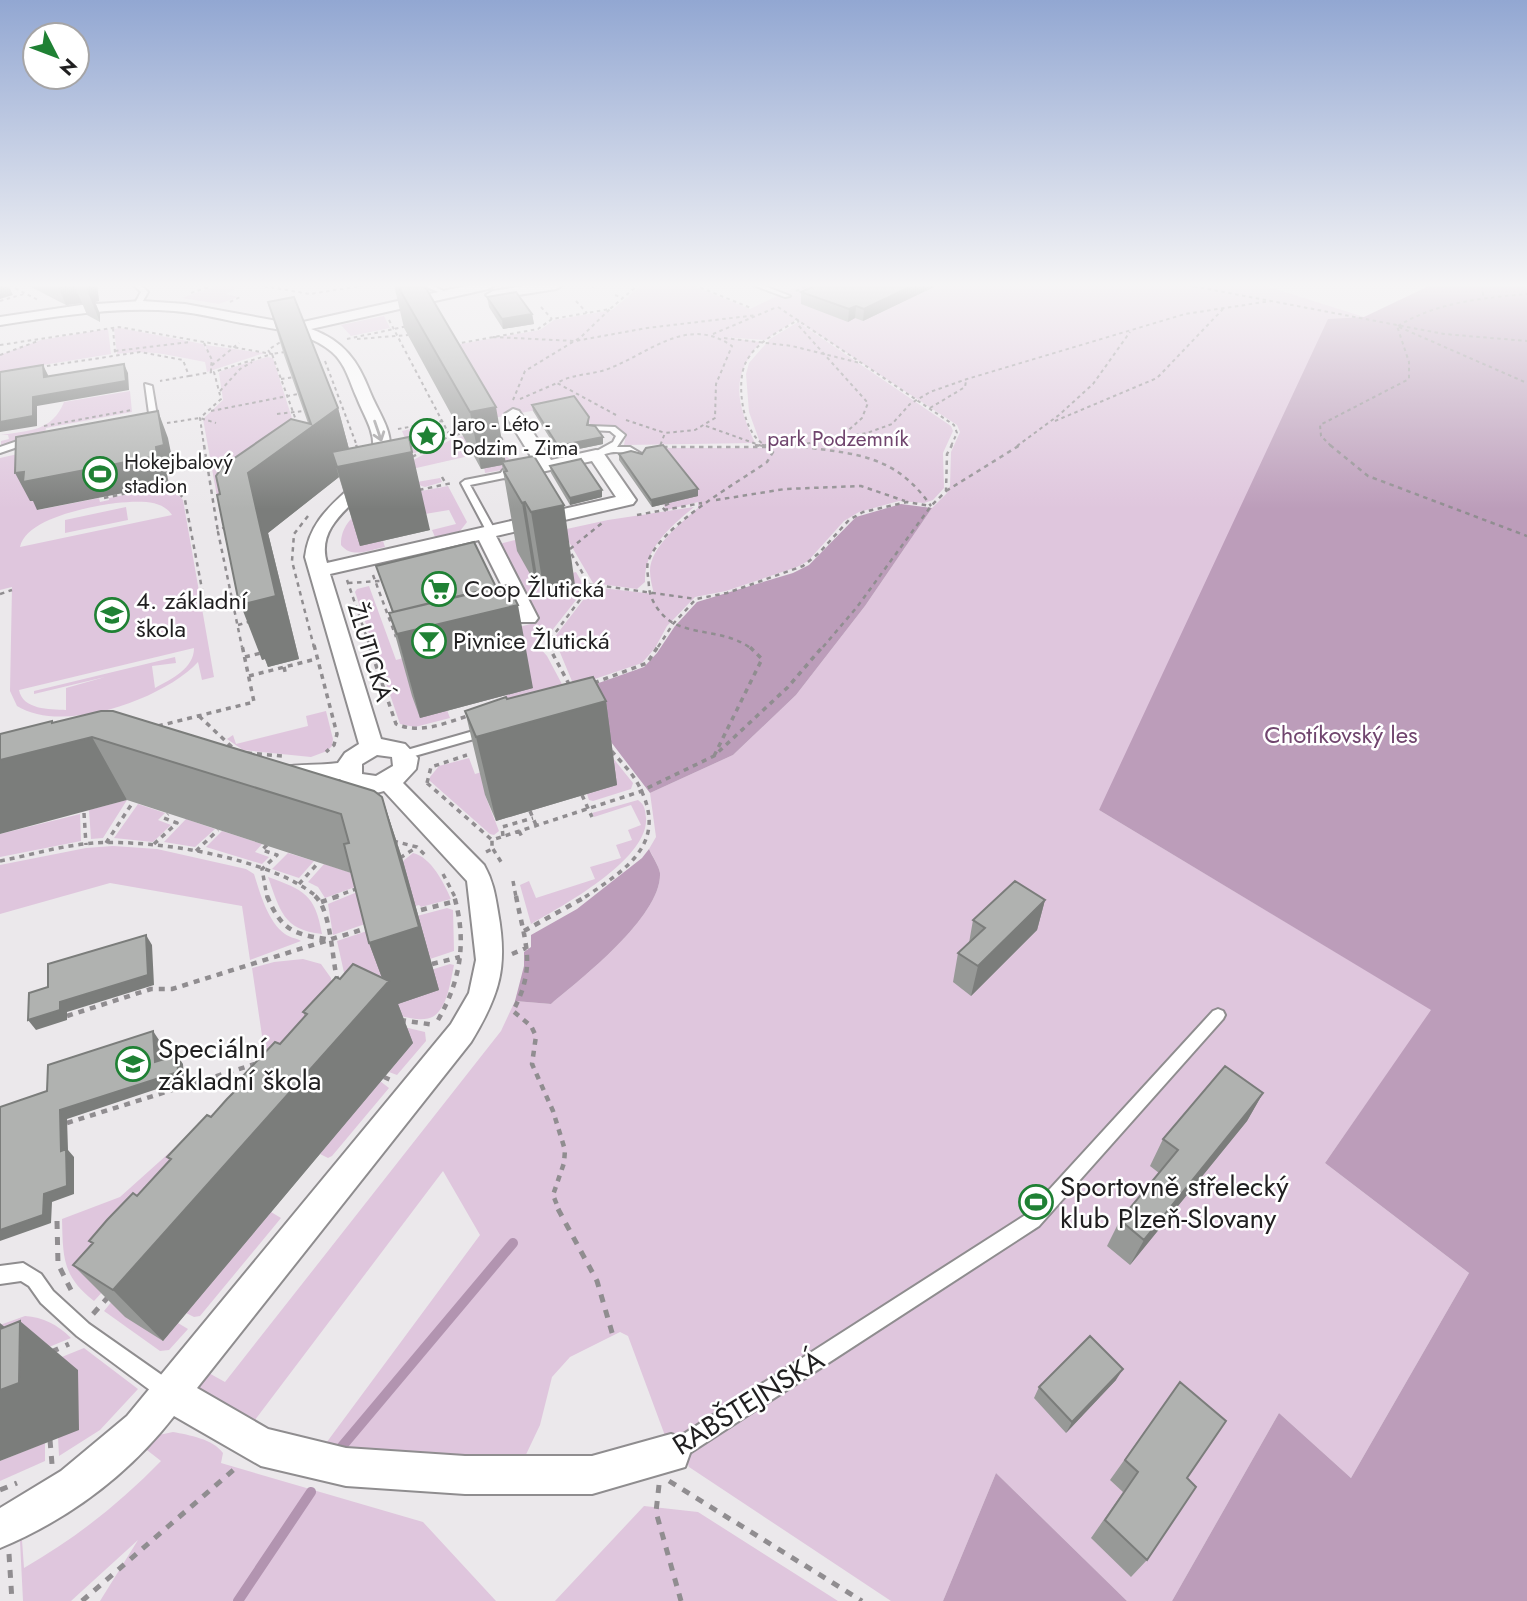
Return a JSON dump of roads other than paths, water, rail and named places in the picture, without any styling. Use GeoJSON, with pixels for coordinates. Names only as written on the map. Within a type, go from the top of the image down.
{"type":"FeatureCollection","features":[{"type":"Feature","properties":{"kind":"street","name":"ŽLUTICKÁ"},"geometry":{"type":"LineString","coordinates":[[343,360],[352,367],[381,436],[382,446],[374,471],[335,509],[319,531],[314,545],[318,571],[372,748]]}},
{"type":"Feature","properties":{"kind":"street"},"geometry":{"type":"LineString","coordinates":[[511,406],[546,466]]}},
{"type":"Feature","properties":{"kind":"street"},"geometry":{"type":"LineString","coordinates":[[318,571],[345,574],[537,517],[627,500],[604,451],[526,470],[509,480]]}},
{"type":"Feature","properties":{"kind":"street"},"geometry":{"type":"LineString","coordinates":[[488,532],[523,619]]}},
{"type":"Feature","properties":{"kind":"street"},"geometry":{"type":"LineString","coordinates":[[4,1539],[51,1500],[104,1463],[140,1429],[461,1033],[480,1005],[490,979],[491,959],[480,881],[465,860],[401,797],[396,768],[391,747],[372,748],[355,757],[348,770],[349,776],[359,783],[373,785],[396,768]]}},
{"type":"Feature","properties":{"kind":"street"},"geometry":{"type":"LineString","coordinates":[[263,770],[304,775],[348,770]]}},
{"type":"Feature","properties":{"kind":"street","name":"RABŠTEJNSKÁ"},"geometry":{"type":"LineString","coordinates":[[169,1392],[271,1441],[346,1467],[465,1475],[592,1475],[671,1453]]}},
{"type":"Feature","properties":{"kind":"lane"},"geometry":{"type":"LineString","coordinates":[[143,437],[156,434],[152,384]]}},
{"type":"Feature","properties":{"kind":"lane"},"geometry":{"type":"LineString","coordinates":[[140,418],[154,421]]}},
{"type":"Feature","properties":{"kind":"lane"},"geometry":{"type":"LineString","coordinates":[[593,428],[617,431],[621,435],[620,441],[604,451]]}},
{"type":"Feature","properties":{"kind":"lane"},"geometry":{"type":"LineString","coordinates":[[0,450],[46,431]]}},
{"type":"Feature","properties":{"kind":"lane"},"geometry":{"type":"LineString","coordinates":[[604,451],[627,449],[641,456]]}},
{"type":"Feature","properties":{"kind":"lane"},"geometry":{"type":"LineString","coordinates":[[488,532],[465,483],[509,480]]}},
{"type":"Feature","properties":{"kind":"lane"},"geometry":{"type":"LineString","coordinates":[[396,768],[502,727]]}},
{"type":"Feature","properties":{"kind":"lane","name":"RABŠTEJNSKÁ"},"geometry":{"type":"LineString","coordinates":[[671,1453],[1032,1220],[1218,1015]]}},
{"type":"Feature","properties":{"kind":"lane"},"geometry":{"type":"LineString","coordinates":[[0,1275],[23,1272],[35,1280],[47,1297],[83,1330],[169,1392]]}},
{"type":"Feature","properties":{"kind":"waterway"},"geometry":{"type":"LineString","coordinates":[[339,1450],[513,1243]]}},
{"type":"Feature","properties":{"kind":"waterway"},"geometry":{"type":"LineString","coordinates":[[238,1601],[311,1492]]}},
{"type":"Feature","properties":{"kind":"place","name":"Jaro - Léto - Podzim - Zima"},"geometry":{"type":"Point","coordinates":[427,436]}},
{"type":"Feature","properties":{"kind":"place","name":"Hokejbalový stadion"},"geometry":{"type":"Point","coordinates":[100,474]}},
{"type":"Feature","properties":{"kind":"place","name":"Coop Žlutická"},"geometry":{"type":"Point","coordinates":[439,589]}},
{"type":"Feature","properties":{"kind":"place","name":"4. základní škola"},"geometry":{"type":"Point","coordinates":[112,615]}},
{"type":"Feature","properties":{"kind":"place","name":"Pivnice Žlutická"},"geometry":{"type":"Point","coordinates":[429,641]}},
{"type":"Feature","properties":{"kind":"place","name":"Speciální základní škola"},"geometry":{"type":"Point","coordinates":[133,1064]}},
{"type":"Feature","properties":{"kind":"place","name":"Sportovně střelecký klub Plzeň-Slovany"},"geometry":{"type":"Point","coordinates":[1036,1202]}},
{"type":"Feature","properties":{"kind":"park label","name":"park Podzemník"},"geometry":{"type":"Point","coordinates":[838,439]}},
{"type":"Feature","properties":{"kind":"park label","name":"Chotíkovský les"},"geometry":{"type":"Point","coordinates":[1341,735]}}]}
